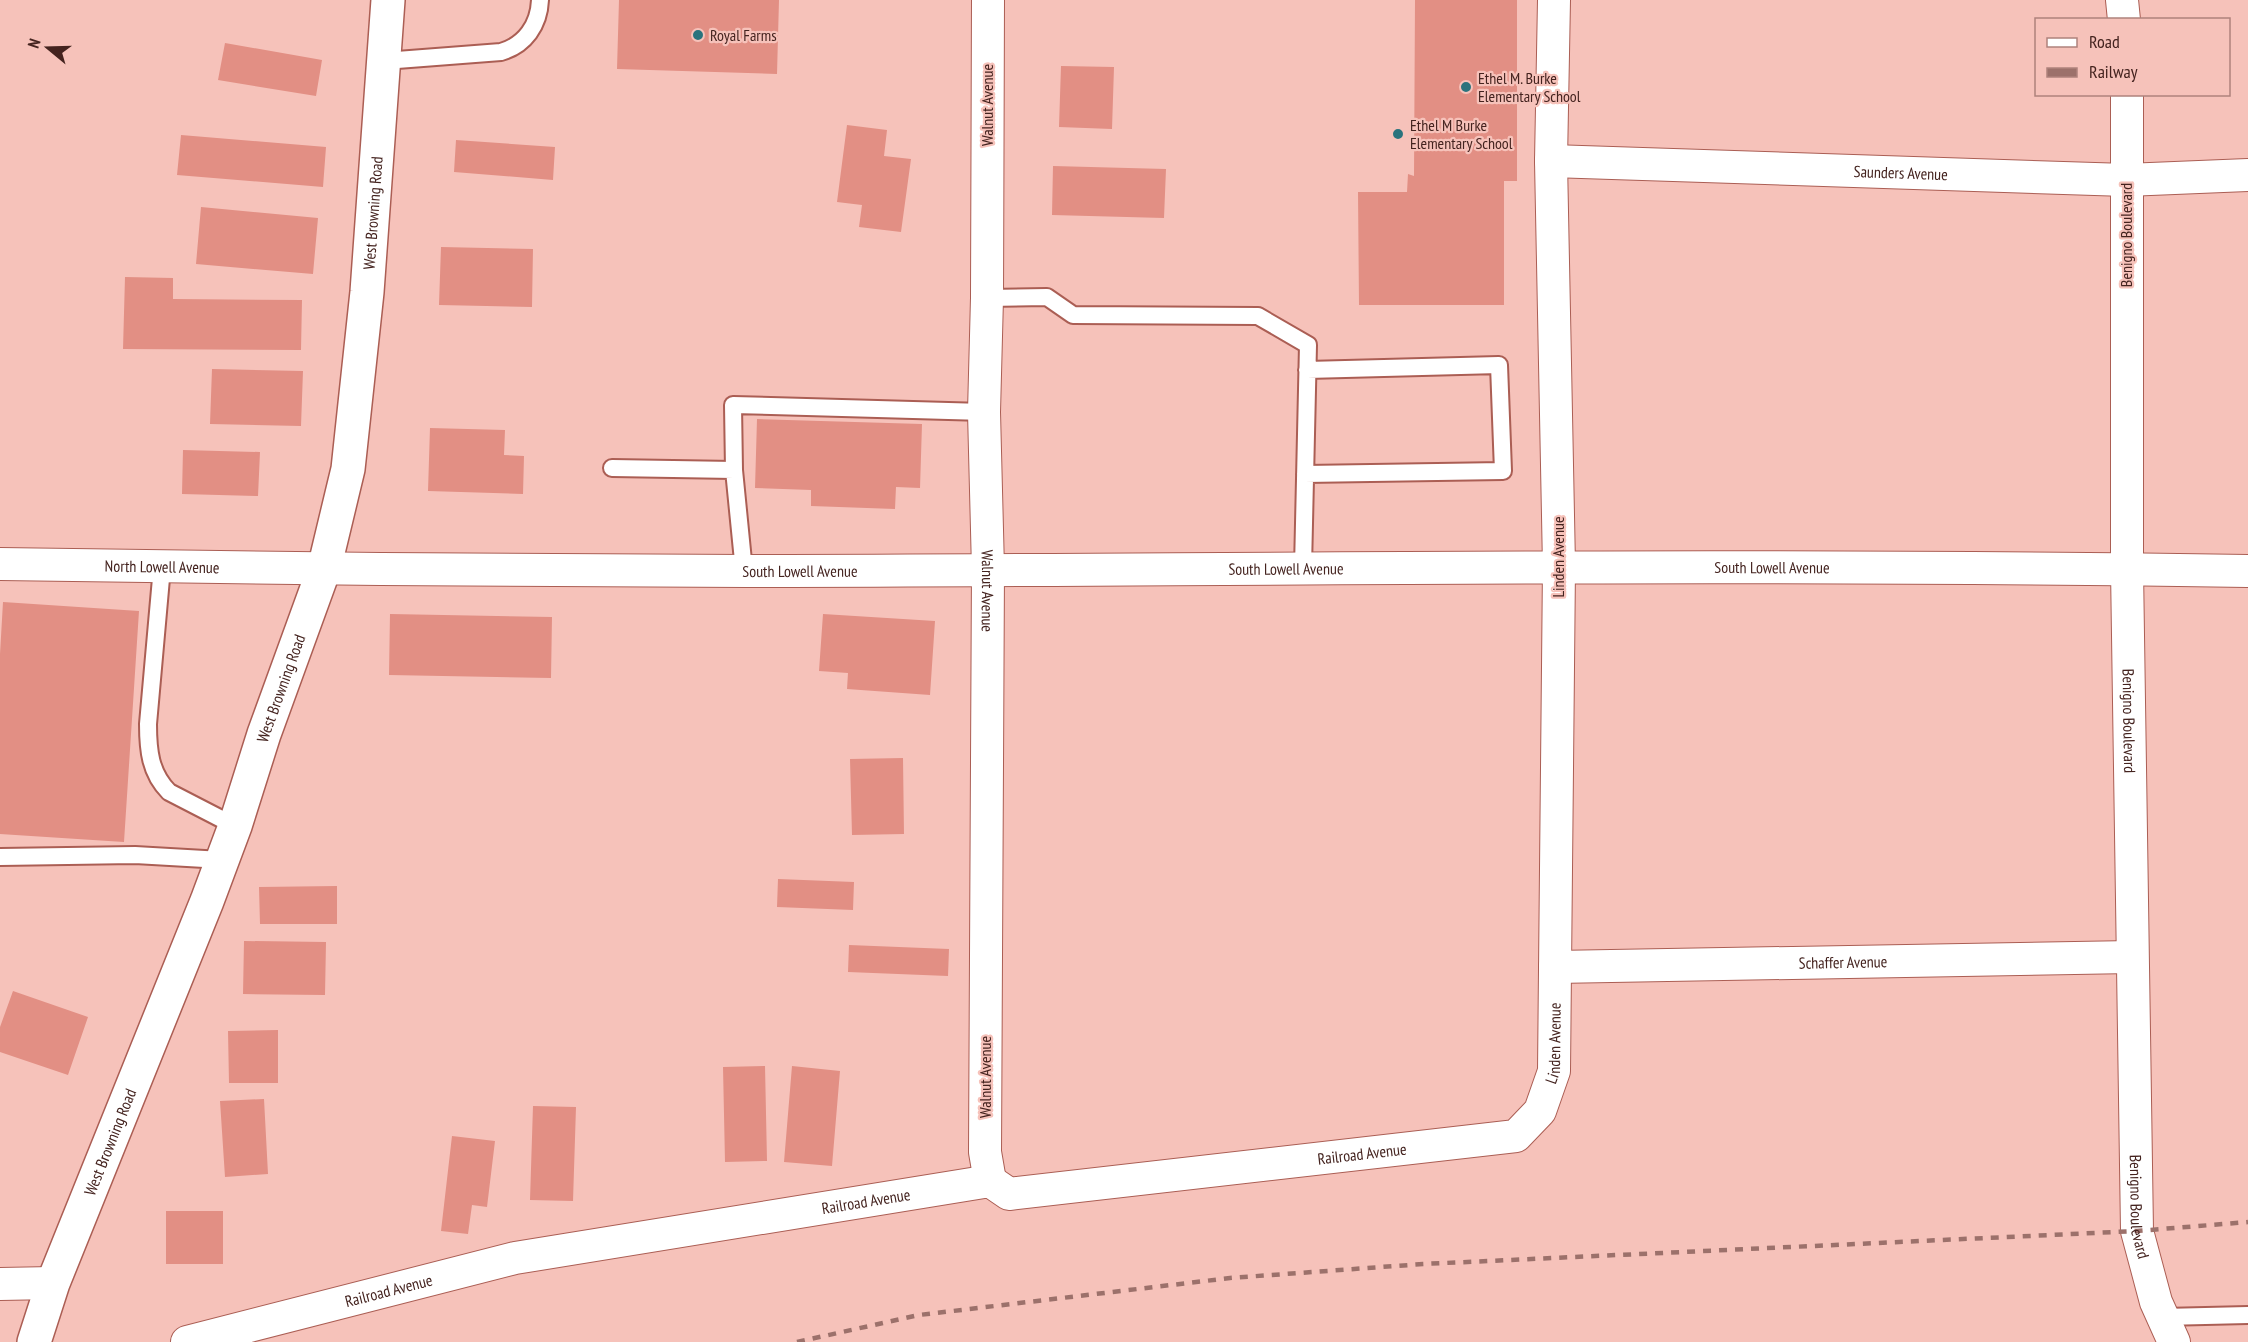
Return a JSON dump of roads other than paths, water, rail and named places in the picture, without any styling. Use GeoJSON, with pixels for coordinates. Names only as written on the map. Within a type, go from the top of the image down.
{"type":"FeatureCollection","features":[{"type":"Feature","properties":{"kind":"main road","name":"West Browning Road"},"geometry":{"type":"LineString","coordinates":[[34,1342],[53,1282],[235,826],[264,734],[324,569],[348,469],[367,292],[388,0]]}},
{"type":"Feature","properties":{"kind":"street","name":"Walnut Avenue"},"geometry":{"type":"LineString","coordinates":[[988,0],[987,298],[984,412],[988,569],[985,1152],[990,1181]]}},
{"type":"Feature","properties":{"kind":"street","name":"Linden Avenue"},"geometry":{"type":"LineString","coordinates":[[1540,1111],[1554,1071],[1559,566],[1551,160],[1554,0]]}},
{"type":"Feature","properties":{"kind":"street"},"geometry":{"type":"LineString","coordinates":[[2122,0],[2124,18]]}},
{"type":"Feature","properties":{"kind":"street","name":"Benigno Boulevard"},"geometry":{"type":"LineString","coordinates":[[2127,96],[2127,569],[2137,1231],[2156,1302],[2169,1329]]}},
{"type":"Feature","properties":{"kind":"street","name":"Saunders Avenue"},"geometry":{"type":"LineString","coordinates":[[1551,160],[2126,180],[2248,175]]}},
{"type":"Feature","properties":{"kind":"street","name":"North Lowell Avenue"},"geometry":{"type":"LineString","coordinates":[[0,564],[324,569]]}},
{"type":"Feature","properties":{"kind":"street","name":"South Lowell Avenue"},"geometry":{"type":"LineString","coordinates":[[324,569],[744,570],[1559,566],[2248,571]]}},
{"type":"Feature","properties":{"kind":"street","name":"Schaffer Avenue"},"geometry":{"type":"LineString","coordinates":[[1555,967],[2132,957]]}},
{"type":"Feature","properties":{"kind":"street","name":"Railroad Avenue"},"geometry":{"type":"LineString","coordinates":[[187,1342],[515,1258],[990,1181],[1008,1194],[1516,1136],[1540,1111]]}},
{"type":"Feature","properties":{"kind":"street"},"geometry":{"type":"LineString","coordinates":[[0,1284],[53,1282]]}},
{"type":"Feature","properties":{"kind":"lane"},"geometry":{"type":"LineString","coordinates":[[384,61],[501,52],[513,48],[524,40],[533,27],[540,10],[540,0]]}},
{"type":"Feature","properties":{"kind":"lane"},"geometry":{"type":"LineString","coordinates":[[987,298],[1047,297],[1073,315],[1258,316],[1308,345],[1303,568]]}},
{"type":"Feature","properties":{"kind":"lane"},"geometry":{"type":"LineString","coordinates":[[1305,474],[1503,471],[1499,365],[1307,370]]}},
{"type":"Feature","properties":{"kind":"lane"},"geometry":{"type":"LineString","coordinates":[[744,570],[734,470],[733,405],[984,412]]}},
{"type":"Feature","properties":{"kind":"lane"},"geometry":{"type":"LineString","coordinates":[[612,468],[734,470]]}},
{"type":"Feature","properties":{"kind":"lane"},"geometry":{"type":"LineString","coordinates":[[162,567],[148,724],[150,762],[160,783],[169,792],[235,826]]}},
{"type":"Feature","properties":{"kind":"lane"},"geometry":{"type":"LineString","coordinates":[[0,857],[135,855],[222,860]]}},
{"type":"Feature","properties":{"kind":"lane"},"geometry":{"type":"LineString","coordinates":[[2169,1329],[2248,1315]]}},
{"type":"Feature","properties":{"kind":"railway"},"geometry":{"type":"LineString","coordinates":[[797,1342],[919,1315],[1230,1278],[1423,1264],[2137,1231],[2248,1222]]}},
{"type":"Feature","properties":{"kind":"place","name":"Royal Farms"},"geometry":{"type":"Point","coordinates":[698,35]}},
{"type":"Feature","properties":{"kind":"place","name":"Ethel M. Burke Elementary School"},"geometry":{"type":"Point","coordinates":[1466,87]}},
{"type":"Feature","properties":{"kind":"place","name":"Ethel M Burke Elementary School"},"geometry":{"type":"Point","coordinates":[1398,134]}}]}
